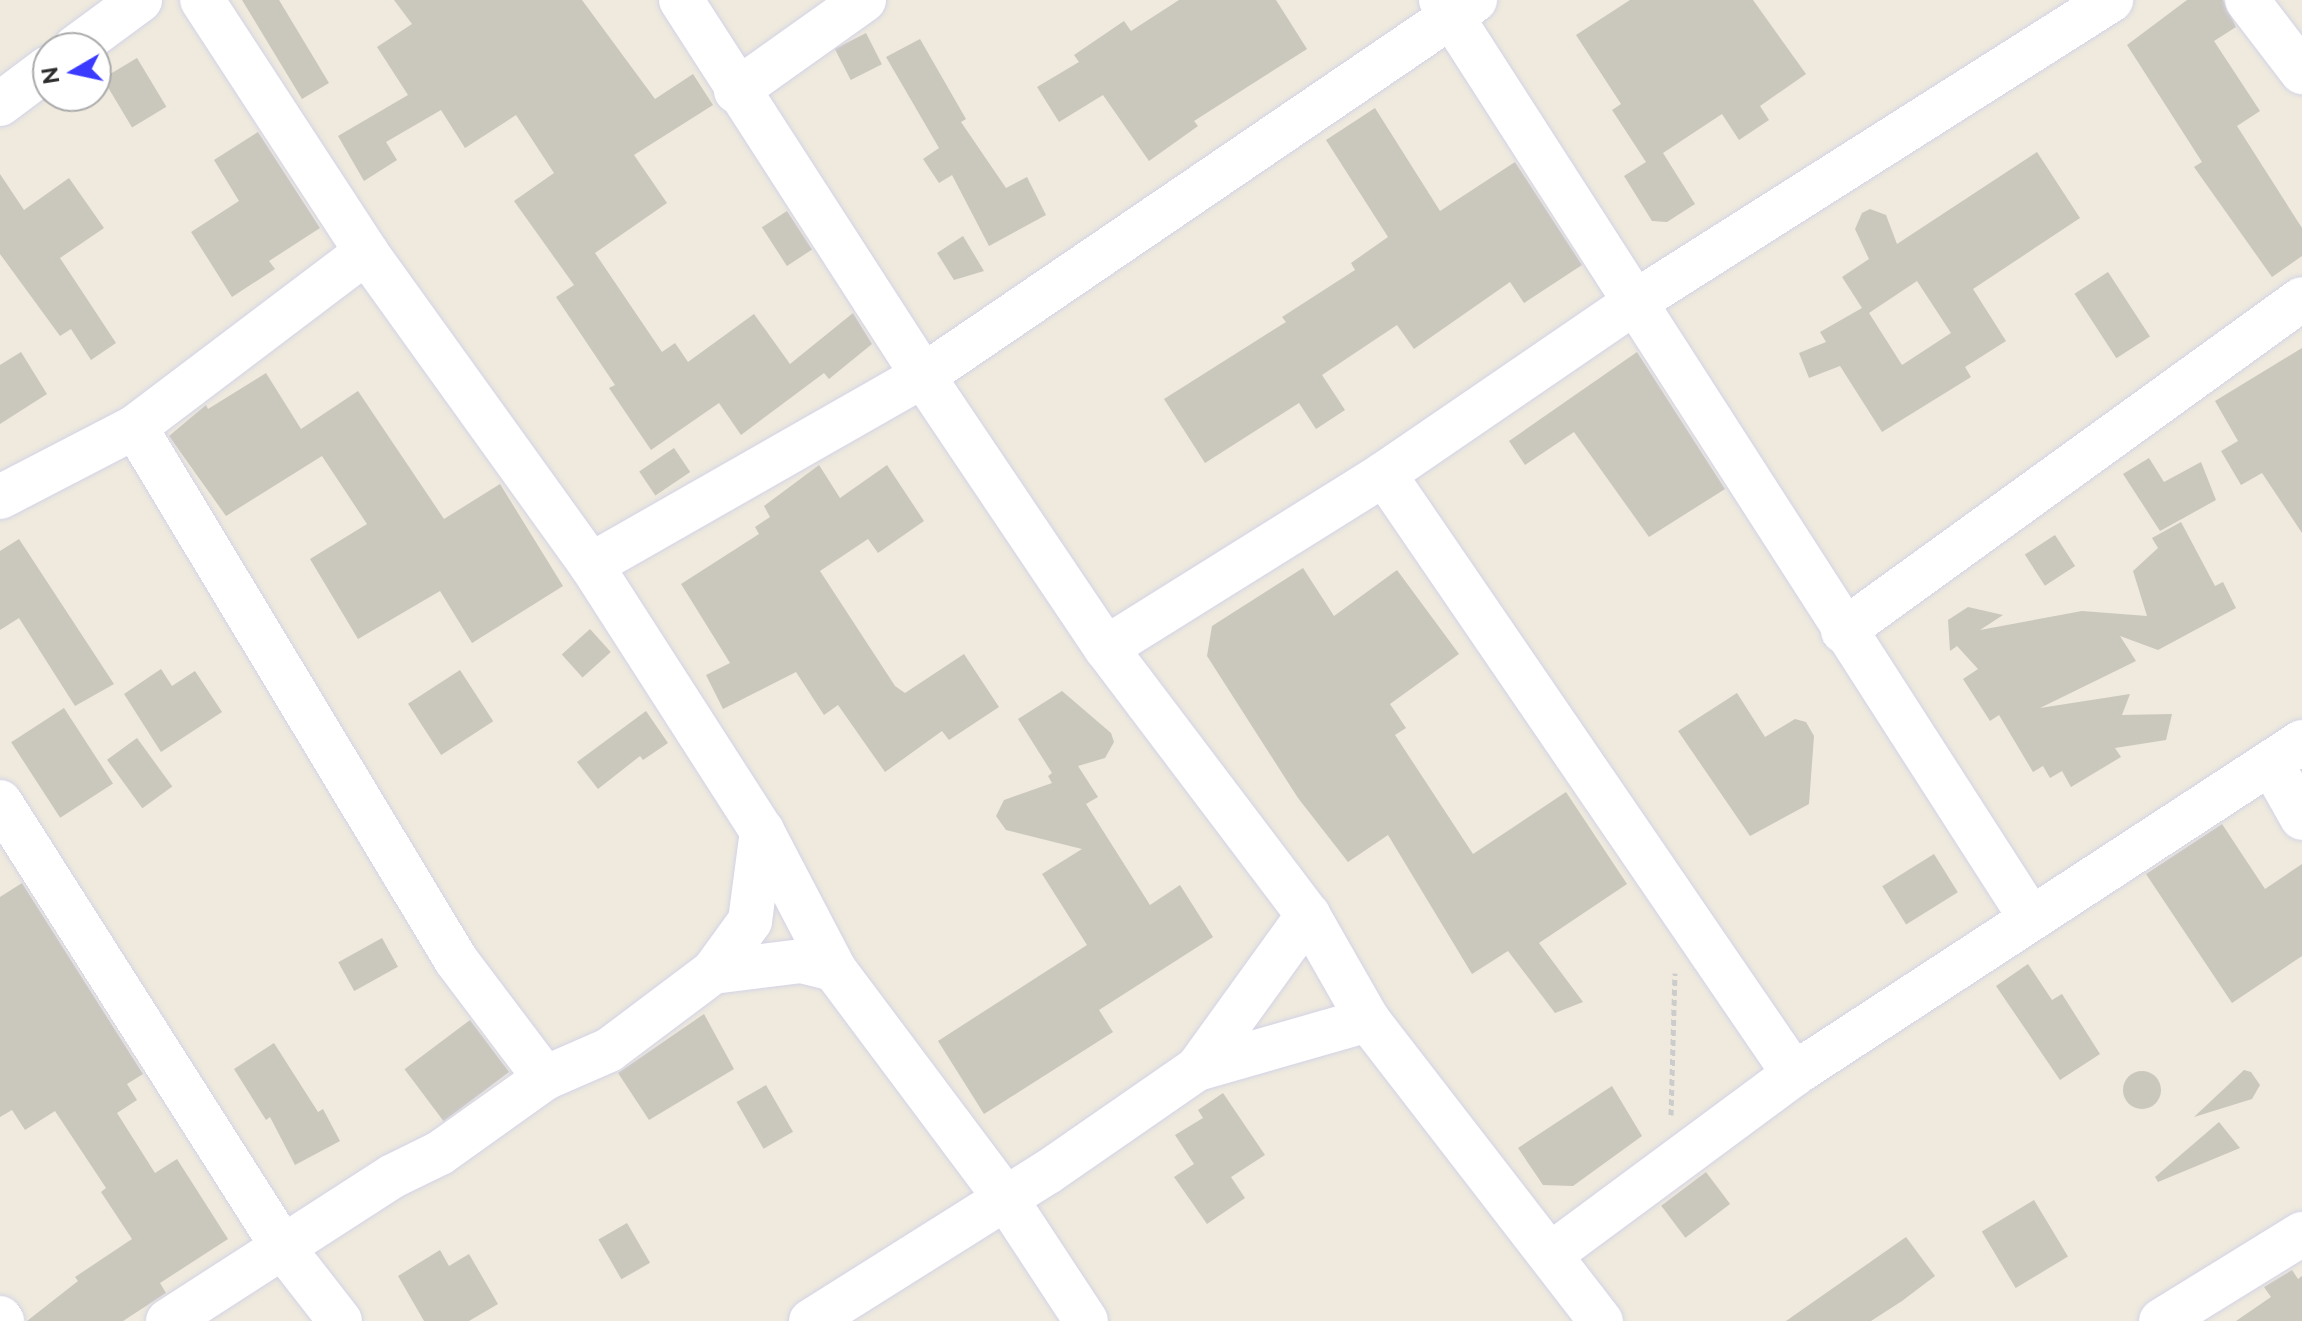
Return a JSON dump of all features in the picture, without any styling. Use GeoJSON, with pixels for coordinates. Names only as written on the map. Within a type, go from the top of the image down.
{"type":"FeatureCollection","features":[{"type":"Feature","properties":{"kind":"street"},"geometry":{"type":"LineString","coordinates":[[97,32],[140,0]]}},
{"type":"Feature","properties":{"kind":"street"},"geometry":{"type":"LineString","coordinates":[[202,0],[366,252],[591,565],[762,831],[834,969],[1004,1196],[1086,1321]]}},
{"type":"Feature","properties":{"kind":"street"},"geometry":{"type":"LineString","coordinates":[[681,0],[736,91],[1106,648],[1308,915],[1368,1020],[1601,1321]]}},
{"type":"Feature","properties":{"kind":"street"},"geometry":{"type":"LineString","coordinates":[[736,91],[864,0]]}},
{"type":"Feature","properties":{"kind":"street"},"geometry":{"type":"LineString","coordinates":[[1106,648],[1384,474],[1635,302],[2111,0]]}},
{"type":"Feature","properties":{"kind":"street"},"geometry":{"type":"LineString","coordinates":[[2247,0],[2302,72]]}},
{"type":"Feature","properties":{"kind":"street"},"geometry":{"type":"LineString","coordinates":[[591,565],[923,376],[1456,5],[1635,302],[1843,631],[2030,917]]}},
{"type":"Feature","properties":{"kind":"street"},"geometry":{"type":"LineString","coordinates":[[0,104],[32,80]]}},
{"type":"Feature","properties":{"kind":"street"},"geometry":{"type":"LineString","coordinates":[[0,497],[135,427],[366,252]]}},
{"type":"Feature","properties":{"kind":"street"},"geometry":{"type":"LineString","coordinates":[[1843,631],[2302,299]]}},
{"type":"Feature","properties":{"kind":"street"},"geometry":{"type":"LineString","coordinates":[[135,427],[456,960],[545,1078]]}},
{"type":"Feature","properties":{"kind":"street"},"geometry":{"type":"LineString","coordinates":[[1384,474],[1794,1074]]}},
{"type":"Feature","properties":{"kind":"street"},"geometry":{"type":"LineString","coordinates":[[1551,1254],[1794,1074],[2286,752],[2302,818]]}},
{"type":"Feature","properties":{"kind":"street"},"geometry":{"type":"LineString","coordinates":[[0,802],[284,1249],[340,1321]]}},
{"type":"Feature","properties":{"kind":"street"},"geometry":{"type":"LineString","coordinates":[[168,1321],[393,1176],[440,1153],[545,1078],[609,1050],[713,972],[750,921],[762,831]]}},
{"type":"Feature","properties":{"kind":"street"},"geometry":{"type":"LineString","coordinates":[[1197,1069],[1308,915]]}},
{"type":"Feature","properties":{"kind":"street"},"geometry":{"type":"LineString","coordinates":[[713,972],[801,961],[834,969]]}},
{"type":"Feature","properties":{"kind":"street"},"geometry":{"type":"LineString","coordinates":[[811,1321],[1197,1069],[1368,1020]]}},
{"type":"Feature","properties":{"kind":"street"},"geometry":{"type":"LineString","coordinates":[[2161,1321],[2302,1234]]}},
{"type":"Feature","properties":{"kind":"path"},"geometry":{"type":"LineString","coordinates":[[1670,1168],[1679,905]]}},
{"type":"Feature","properties":{"kind":"building"},"geometry":{"type":"Polygon","coordinates":[[[242,0],[279,0],[329,83],[302,99],[242,0]]]}},
{"type":"Feature","properties":{"kind":"building"},"geometry":{"type":"Polygon","coordinates":[[[394,0],[582,0],[655,99],[693,74],[713,105],[634,155],[667,203],[595,253],[662,352],[675,343],[688,362],[754,314],[790,364],[853,313],[872,344],[829,379],[824,373],[741,435],[719,403],[651,450],[609,388],[615,385],[556,297],[574,285],[514,201],[554,173],[516,115],[465,148],[441,110],[386,142],[397,160],[364,181],[338,136],[408,95],[377,47],[412,24],[394,0]]]}},
{"type":"Feature","properties":{"kind":"building"},"geometry":{"type":"Polygon","coordinates":[[[1179,0],[1276,0],[1307,49],[1194,121],[1198,126],[1149,161],[1103,95],[1059,122],[1037,87],[1079,62],[1074,55],[1124,21],[1131,31],[1179,0]]]}},
{"type":"Feature","properties":{"kind":"building"},"geometry":{"type":"Polygon","coordinates":[[[1630,0],[1753,0],[1806,74],[1760,106],[1769,120],[1739,140],[1722,114],[1663,153],[1695,204],[1667,222],[1652,221],[1624,176],[1646,162],[1612,110],[1621,104],[1576,35],[1630,0]]]}},
{"type":"Feature","properties":{"kind":"building"},"geometry":{"type":"Polygon","coordinates":[[[2187,0],[2223,0],[2236,27],[2214,41],[2260,111],[2237,126],[2302,228],[2302,256],[2272,277],[2194,167],[2202,162],[2127,45],[2187,0]]]}},
{"type":"Feature","properties":{"kind":"building"},"geometry":{"type":"Polygon","coordinates":[[[866,33],[882,64],[851,80],[835,49],[866,33]]]}},
{"type":"Feature","properties":{"kind":"building"},"geometry":{"type":"Polygon","coordinates":[[[920,39],[966,119],[961,122],[1006,188],[1027,177],[1046,215],[989,246],[952,175],[939,183],[923,159],[939,148],[886,57],[920,39]]]}},
{"type":"Feature","properties":{"kind":"building"},"geometry":{"type":"Polygon","coordinates":[[[137,58],[166,107],[132,127],[112,94],[112,73],[137,58]]]}},
{"type":"Feature","properties":{"kind":"building"},"geometry":{"type":"Polygon","coordinates":[[[1375,108],[1440,211],[1515,162],[1582,265],[1524,303],[1510,282],[1414,349],[1397,325],[1322,375],[1345,410],[1316,429],[1299,403],[1205,463],[1164,399],[1286,322],[1282,317],[1355,270],[1351,263],[1388,237],[1326,140],[1375,108]]]}},
{"type":"Feature","properties":{"kind":"building"},"geometry":{"type":"Polygon","coordinates":[[[258,132],[320,228],[269,261],[275,269],[232,297],[191,232],[239,201],[214,160],[258,132]]]}},
{"type":"Feature","properties":{"kind":"building"},"geometry":{"type":"Polygon","coordinates":[[[2037,152],[2080,218],[1973,289],[2006,341],[1965,367],[1971,377],[1882,432],[1840,366],[1809,378],[1799,353],[1826,342],[1820,332],[1862,308],[1842,277],[1869,259],[1855,229],[1862,213],[1870,209],[1886,215],[1897,244],[2037,152]],[[1917,281],[1869,313],[1902,365],[1951,333],[1917,281]]]}},
{"type":"Feature","properties":{"kind":"building"},"geometry":{"type":"Polygon","coordinates":[[[0,174],[24,210],[69,178],[104,228],[60,258],[116,343],[91,360],[71,329],[60,336],[0,254],[0,174]]]}},
{"type":"Feature","properties":{"kind":"building"},"geometry":{"type":"Polygon","coordinates":[[[787,211],[812,250],[787,266],[762,227],[787,211]]]}},
{"type":"Feature","properties":{"kind":"building"},"geometry":{"type":"Polygon","coordinates":[[[963,236],[984,271],[954,280],[937,253],[963,236]]]}},
{"type":"Feature","properties":{"kind":"building"},"geometry":{"type":"Polygon","coordinates":[[[2108,272],[2150,337],[2116,358],[2074,294],[2108,272]]]}},
{"type":"Feature","properties":{"kind":"building"},"geometry":{"type":"Polygon","coordinates":[[[2302,348],[2302,533],[2262,473],[2241,485],[2221,451],[2238,441],[2215,401],[2302,348]]]}},
{"type":"Feature","properties":{"kind":"building"},"geometry":{"type":"Polygon","coordinates":[[[21,352],[47,394],[0,424],[0,365],[21,352]]]}},
{"type":"Feature","properties":{"kind":"building"},"geometry":{"type":"Polygon","coordinates":[[[1637,352],[1725,489],[1649,537],[1574,432],[1525,465],[1509,441],[1637,352]]]}},
{"type":"Feature","properties":{"kind":"building"},"geometry":{"type":"Polygon","coordinates":[[[266,373],[301,429],[358,391],[444,519],[500,484],[563,586],[472,643],[440,591],[358,639],[310,559],[367,524],[322,456],[226,516],[169,436],[206,405],[208,409],[266,373]]]}},
{"type":"Feature","properties":{"kind":"building"},"geometry":{"type":"Polygon","coordinates":[[[674,448],[690,472],[655,496],[639,471],[674,448]]]}},
{"type":"Feature","properties":{"kind":"building"},"geometry":{"type":"Polygon","coordinates":[[[2149,458],[2164,482],[2201,462],[2216,500],[2160,531],[2123,474],[2149,458]]]}},
{"type":"Feature","properties":{"kind":"building"},"geometry":{"type":"Polygon","coordinates":[[[819,465],[840,498],[887,465],[924,521],[878,553],[868,539],[820,571],[895,686],[905,693],[964,654],[999,707],[949,740],[942,731],[885,772],[838,705],[824,715],[796,672],[723,709],[706,675],[730,663],[681,584],[759,534],[755,527],[770,517],[764,506],[819,465]]]}},
{"type":"Feature","properties":{"kind":"building"},"geometry":{"type":"Polygon","coordinates":[[[2181,522],[2215,586],[2223,582],[2236,608],[2158,650],[2120,636],[2136,661],[2040,708],[2130,694],[2122,715],[2172,714],[2166,740],[2115,748],[2121,757],[2071,787],[2062,771],[2050,778],[2043,766],[2033,772],[1999,715],[1990,721],[1963,679],[1978,669],[1957,646],[1950,651],[1948,620],[1968,607],[2003,615],[1980,630],[2082,611],[2147,616],[2133,571],[2158,548],[2152,538],[2181,522]]]}},
{"type":"Feature","properties":{"kind":"building"},"geometry":{"type":"Polygon","coordinates":[[[2055,535],[2075,566],[2045,586],[2025,555],[2055,535]]]}},
{"type":"Feature","properties":{"kind":"building"},"geometry":{"type":"Polygon","coordinates":[[[19,539],[114,684],[75,706],[19,618],[0,630],[0,551],[19,539]]]}},
{"type":"Feature","properties":{"kind":"building"},"geometry":{"type":"Polygon","coordinates":[[[1303,568],[1334,616],[1397,570],[1459,654],[1390,704],[1406,728],[1395,735],[1473,854],[1566,792],[1627,884],[1539,943],[1583,1002],[1555,1013],[1508,951],[1472,974],[1388,835],[1348,862],[1298,798],[1207,656],[1212,626],[1303,568]]]}},
{"type":"Feature","properties":{"kind":"building"},"geometry":{"type":"Polygon","coordinates":[[[590,629],[611,652],[583,677],[562,654],[590,629]]]}},
{"type":"Feature","properties":{"kind":"building"},"geometry":{"type":"Polygon","coordinates":[[[161,669],[172,686],[195,671],[222,712],[161,752],[124,694],[161,669]]]}},
{"type":"Feature","properties":{"kind":"building"},"geometry":{"type":"Polygon","coordinates":[[[460,670],[493,721],[441,755],[408,704],[460,670]]]}},
{"type":"Feature","properties":{"kind":"building"},"geometry":{"type":"Polygon","coordinates":[[[1062,691],[1111,733],[1114,742],[1105,758],[1078,766],[1098,797],[1086,804],[1150,905],[1180,885],[1213,937],[1099,1010],[1113,1032],[984,1114],[938,1041],[1087,945],[1042,874],[1082,849],[1006,830],[996,816],[1004,800],[1052,783],[1048,776],[1052,773],[1018,719],[1062,691]]]}},
{"type":"Feature","properties":{"kind":"building"},"geometry":{"type":"Polygon","coordinates":[[[1737,693],[1765,737],[1795,719],[1806,722],[1814,736],[1809,804],[1750,836],[1678,731],[1737,693]]]}},
{"type":"Feature","properties":{"kind":"building"},"geometry":{"type":"Polygon","coordinates":[[[64,708],[113,783],[60,818],[11,742],[64,708]]]}},
{"type":"Feature","properties":{"kind":"building"},"geometry":{"type":"Polygon","coordinates":[[[646,711],[668,743],[643,760],[640,756],[598,789],[577,762],[646,711]]]}},
{"type":"Feature","properties":{"kind":"building"},"geometry":{"type":"Polygon","coordinates":[[[137,738],[172,787],[142,808],[107,760],[137,738]]]}},
{"type":"Feature","properties":{"kind":"building"},"geometry":{"type":"Polygon","coordinates":[[[2222,824],[2265,889],[2302,864],[2302,956],[2232,1003],[2146,874],[2222,824]]]}},
{"type":"Feature","properties":{"kind":"building"},"geometry":{"type":"Polygon","coordinates":[[[1934,854],[1958,892],[1906,924],[1882,886],[1934,854]]]}},
{"type":"Feature","properties":{"kind":"building"},"geometry":{"type":"Polygon","coordinates":[[[22,883],[143,1074],[127,1084],[137,1100],[117,1113],[155,1173],[177,1159],[228,1239],[160,1283],[166,1293],[123,1321],[27,1321],[78,1281],[75,1277],[132,1239],[101,1192],[106,1188],[55,1111],[25,1130],[12,1110],[0,1117],[0,897],[22,883]]]}},
{"type":"Feature","properties":{"kind":"building"},"geometry":{"type":"Polygon","coordinates":[[[382,938],[398,967],[354,991],[338,962],[382,938]]]}},
{"type":"Feature","properties":{"kind":"building"},"geometry":{"type":"Polygon","coordinates":[[[2028,964],[2052,1000],[2062,994],[2100,1054],[2060,1080],[1996,986],[2028,964]]]}},
{"type":"Feature","properties":{"kind":"building"},"geometry":{"type":"Polygon","coordinates":[[[704,1014],[734,1069],[649,1120],[618,1073],[704,1014]]]}},
{"type":"Feature","properties":{"kind":"building"},"geometry":{"type":"Polygon","coordinates":[[[470,1020],[509,1072],[444,1121],[405,1069],[470,1020]]]}},
{"type":"Feature","properties":{"kind":"building"},"geometry":{"type":"Polygon","coordinates":[[[274,1043],[318,1112],[323,1109],[340,1141],[295,1165],[270,1117],[266,1120],[234,1069],[274,1043]]]}},
{"type":"Feature","properties":{"kind":"building"},"geometry":{"type":"Polygon","coordinates":[[[2244,1070],[2251,1072],[2260,1085],[2252,1099],[2194,1117],[2244,1070]]]}},
{"type":"Feature","properties":{"kind":"building"},"geometry":{"type":"Polygon","coordinates":[[[2142,1071],[2156,1076],[2161,1090],[2156,1104],[2142,1109],[2128,1104],[2123,1090],[2128,1076],[2142,1071]]]}},
{"type":"Feature","properties":{"kind":"building"},"geometry":{"type":"Polygon","coordinates":[[[766,1085],[793,1132],[764,1149],[737,1102],[766,1085]]]}},
{"type":"Feature","properties":{"kind":"building"},"geometry":{"type":"Polygon","coordinates":[[[1612,1086],[1642,1136],[1573,1186],[1543,1185],[1518,1148],[1612,1086]]]}},
{"type":"Feature","properties":{"kind":"building"},"geometry":{"type":"Polygon","coordinates":[[[1223,1093],[1265,1155],[1231,1177],[1245,1198],[1207,1224],[1174,1177],[1194,1164],[1175,1135],[1203,1118],[1198,1110],[1223,1093]]]}},
{"type":"Feature","properties":{"kind":"building"},"geometry":{"type":"Polygon","coordinates":[[[2219,1122],[2240,1148],[2158,1182],[2155,1177],[2219,1122]]]}},
{"type":"Feature","properties":{"kind":"building"},"geometry":{"type":"Polygon","coordinates":[[[1706,1172],[1730,1204],[1685,1238],[1661,1206],[1706,1172]]]}},
{"type":"Feature","properties":{"kind":"building"},"geometry":{"type":"Polygon","coordinates":[[[2034,1200],[2068,1257],[2016,1288],[1982,1231],[2034,1200]]]}},
{"type":"Feature","properties":{"kind":"building"},"geometry":{"type":"Polygon","coordinates":[[[627,1223],[650,1263],[621,1279],[598,1240],[627,1223]]]}},
{"type":"Feature","properties":{"kind":"building"},"geometry":{"type":"Polygon","coordinates":[[[1906,1237],[1935,1276],[1902,1301],[1871,1321],[1786,1321],[1906,1237]]]}},
{"type":"Feature","properties":{"kind":"building"},"geometry":{"type":"Polygon","coordinates":[[[440,1250],[449,1266],[469,1254],[498,1304],[469,1321],[424,1321],[398,1276],[440,1250]]]}},
{"type":"Feature","properties":{"kind":"building"},"geometry":{"type":"Polygon","coordinates":[[[2292,1270],[2298,1279],[2302,1276],[2302,1321],[2236,1321],[2271,1297],[2264,1287],[2292,1270]]]}}]}
